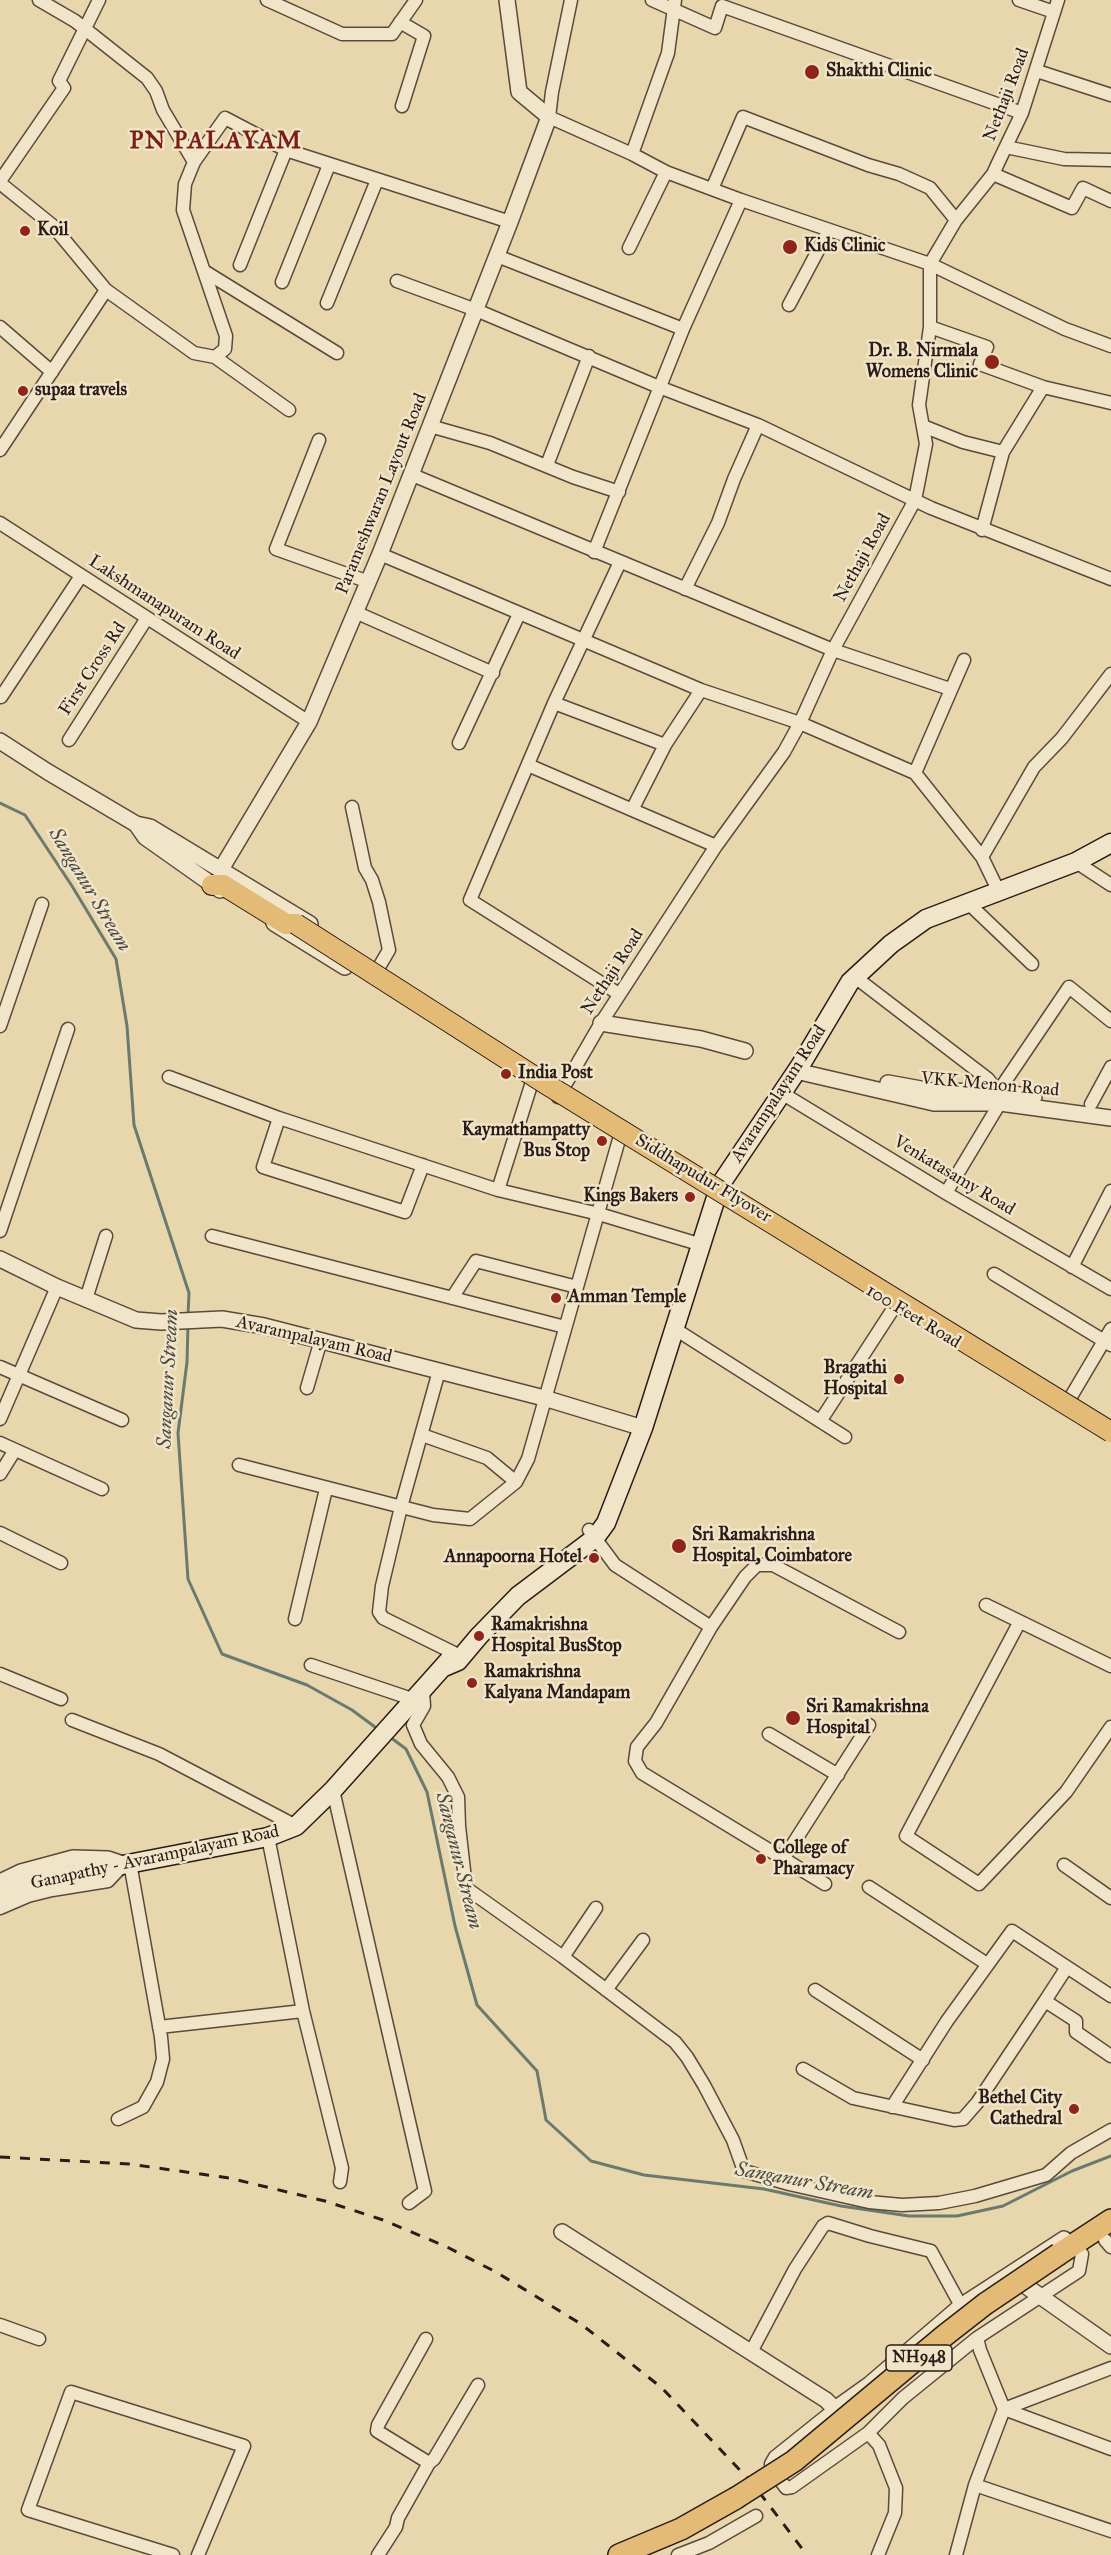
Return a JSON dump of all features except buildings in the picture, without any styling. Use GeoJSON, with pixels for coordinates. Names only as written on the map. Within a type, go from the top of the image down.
{"type":"FeatureCollection","features":[{"type":"Feature","properties":{"kind":"highway","name":"NH948"},"geometry":{"type":"LineString","coordinates":[[619,2555],[708,2515],[795,2461],[952,2330],[1004,2291],[1069,2258],[1106,2236]]}},
{"type":"Feature","properties":{"kind":"highway","name":"NH948"},"geometry":{"type":"LineString","coordinates":[[652,2555],[707,2531],[790,2480],[828,2452],[963,2337],[1069,2258]]}},
{"type":"Feature","properties":{"kind":"main road","name":"Avarampalayam Road"},"geometry":{"type":"LineString","coordinates":[[639,1426],[675,1329],[715,1190],[780,1092],[798,1069],[850,982],[891,944],[926,919],[1076,862],[1111,843]]}},
{"type":"Feature","properties":{"kind":"main road","name":"Siddhapudur Flyover"},"geometry":{"type":"LineString","coordinates":[[216,878],[223,885],[296,924],[546,1084],[1111,1432]]}},
{"type":"Feature","properties":{"kind":"main road","name":"Siddhapudur Flyover"},"geometry":{"type":"LineString","coordinates":[[243,883],[263,905]]}},
{"type":"Feature","properties":{"kind":"main road"},"geometry":{"type":"LineString","coordinates":[[449,1660],[458,1661],[485,1629],[533,1583],[592,1534],[639,1426],[692,1242],[715,1190],[1111,1426]]}},
{"type":"Feature","properties":{"kind":"main road","name":"100 Feet Road"},"geometry":{"type":"LineString","coordinates":[[715,1190],[895,1306],[1111,1437]]}},
{"type":"Feature","properties":{"kind":"main road","name":"Ganapathy - Avarampalayam Road"},"geometry":{"type":"LineString","coordinates":[[0,1895],[24,1884],[268,1837],[296,1826],[333,1790],[449,1660]]}},
{"type":"Feature","properties":{"kind":"street"},"geometry":{"type":"LineString","coordinates":[[39,0],[83,28],[147,78],[156,91],[163,111],[194,162]]}},
{"type":"Feature","properties":{"kind":"street"},"geometry":{"type":"LineString","coordinates":[[99,0],[83,28],[59,81],[64,88],[0,182],[52,225],[106,290],[194,353],[215,357],[289,410]]}},
{"type":"Feature","properties":{"kind":"street"},"geometry":{"type":"LineString","coordinates":[[267,0],[342,34],[392,34],[416,0]]}},
{"type":"Feature","properties":{"kind":"street"},"geometry":{"type":"LineString","coordinates":[[507,0],[519,92],[549,117],[632,153],[666,172],[930,264],[1065,329],[1111,346]]}},
{"type":"Feature","properties":{"kind":"street"},"geometry":{"type":"LineString","coordinates":[[549,117],[571,0]]}},
{"type":"Feature","properties":{"kind":"street"},"geometry":{"type":"LineString","coordinates":[[652,0],[674,4],[715,28],[722,6],[1022,113]]}},
{"type":"Feature","properties":{"kind":"street"},"geometry":{"type":"LineString","coordinates":[[1019,0],[1056,6]]}},
{"type":"Feature","properties":{"kind":"street"},"geometry":{"type":"LineString","coordinates":[[632,153],[668,53],[674,4]]}},
{"type":"Feature","properties":{"kind":"street","name":"Nethaji Road"},"geometry":{"type":"LineString","coordinates":[[560,1093],[619,994],[716,846],[784,752],[800,723],[833,650],[915,500],[926,444],[919,405],[930,327],[930,264],[956,220],[993,174],[1022,113],[1056,6]]}},
{"type":"Feature","properties":{"kind":"street"},"geometry":{"type":"LineString","coordinates":[[400,22],[424,36],[402,106]]}},
{"type":"Feature","properties":{"kind":"street"},"geometry":{"type":"LineString","coordinates":[[1037,71],[1111,95]]}},
{"type":"Feature","properties":{"kind":"street","name":"Parameshwaran Layout Road"},"geometry":{"type":"LineString","coordinates":[[216,878],[309,722],[369,582],[549,117]]}},
{"type":"Feature","properties":{"kind":"street"},"geometry":{"type":"LineString","coordinates":[[712,189],[743,117],[920,183],[930,188],[956,220]]}},
{"type":"Feature","properties":{"kind":"street"},"geometry":{"type":"LineString","coordinates":[[215,357],[225,349],[226,336],[183,210],[185,184],[194,162],[225,118],[286,150],[510,222]]}},
{"type":"Feature","properties":{"kind":"street"},"geometry":{"type":"LineString","coordinates":[[1006,147],[1064,159],[1111,160]]}},
{"type":"Feature","properties":{"kind":"street"},"geometry":{"type":"LineString","coordinates":[[240,265],[286,150]]}},
{"type":"Feature","properties":{"kind":"street"},"geometry":{"type":"LineString","coordinates":[[282,282],[329,165]]}},
{"type":"Feature","properties":{"kind":"street"},"geometry":{"type":"LineString","coordinates":[[629,248],[666,172]]}},
{"type":"Feature","properties":{"kind":"street"},"geometry":{"type":"LineString","coordinates":[[993,174],[1072,208],[1083,188],[1111,201]]}},
{"type":"Feature","properties":{"kind":"street"},"geometry":{"type":"LineString","coordinates":[[327,303],[377,180]]}},
{"type":"Feature","properties":{"kind":"street"},"geometry":{"type":"LineString","coordinates":[[594,552],[683,329],[741,200]]}},
{"type":"Feature","properties":{"kind":"street"},"geometry":{"type":"LineString","coordinates":[[789,305],[829,230]]}},
{"type":"Feature","properties":{"kind":"street"},"geometry":{"type":"LineString","coordinates":[[497,256],[683,329]]}},
{"type":"Feature","properties":{"kind":"street"},"geometry":{"type":"LineString","coordinates":[[204,272],[337,353]]}},
{"type":"Feature","properties":{"kind":"street"},"geometry":{"type":"LineString","coordinates":[[397,281],[476,310],[659,387],[758,425],[982,530],[1111,579]]}},
{"type":"Feature","properties":{"kind":"street"},"geometry":{"type":"LineString","coordinates":[[0,450],[106,290]]}},
{"type":"Feature","properties":{"kind":"street"},"geometry":{"type":"LineString","coordinates":[[0,327],[52,372]]}},
{"type":"Feature","properties":{"kind":"street"},"geometry":{"type":"LineString","coordinates":[[930,327],[987,347],[980,364],[1043,387],[1111,403]]}},
{"type":"Feature","properties":{"kind":"street"},"geometry":{"type":"LineString","coordinates":[[547,465],[589,356]]}},
{"type":"Feature","properties":{"kind":"street"},"geometry":{"type":"LineString","coordinates":[[982,530],[1003,452],[1043,387]]}},
{"type":"Feature","properties":{"kind":"street"},"geometry":{"type":"LineString","coordinates":[[685,589],[718,524],[734,479],[758,425]]}},
{"type":"Feature","properties":{"kind":"street"},"geometry":{"type":"LineString","coordinates":[[430,426],[490,443],[619,492]]}},
{"type":"Feature","properties":{"kind":"street"},"geometry":{"type":"LineString","coordinates":[[923,426],[963,442],[1003,452]]}},
{"type":"Feature","properties":{"kind":"street"},"geometry":{"type":"LineString","coordinates":[[319,440],[276,549],[369,582]]}},
{"type":"Feature","properties":{"kind":"street"},"geometry":{"type":"LineString","coordinates":[[410,474],[833,650],[951,689]]}},
{"type":"Feature","properties":{"kind":"street","name":"Lakshmanapuram Road"},"geometry":{"type":"LineString","coordinates":[[0,524],[309,722]]}},
{"type":"Feature","properties":{"kind":"street"},"geometry":{"type":"LineString","coordinates":[[380,554],[701,690],[800,723],[915,773],[982,856],[998,890]]}},
{"type":"Feature","properties":{"kind":"street"},"geometry":{"type":"LineString","coordinates":[[619,994],[470,900],[554,704],[620,562]]}},
{"type":"Feature","properties":{"kind":"street"},"geometry":{"type":"LineString","coordinates":[[1,697],[81,576]]}},
{"type":"Feature","properties":{"kind":"street"},"geometry":{"type":"LineString","coordinates":[[355,612],[493,673]]}},
{"type":"Feature","properties":{"kind":"street"},"geometry":{"type":"LineString","coordinates":[[459,743],[519,614]]}},
{"type":"Feature","properties":{"kind":"street","name":"First Cross Rd"},"geometry":{"type":"LineString","coordinates":[[69,740],[147,618]]}},
{"type":"Feature","properties":{"kind":"street"},"geometry":{"type":"LineString","coordinates":[[915,773],[964,660]]}},
{"type":"Feature","properties":{"kind":"street"},"geometry":{"type":"LineString","coordinates":[[982,856],[1034,767],[1062,738],[1111,675]]}},
{"type":"Feature","properties":{"kind":"street"},"geometry":{"type":"LineString","coordinates":[[632,810],[665,745],[701,690]]}},
{"type":"Feature","properties":{"kind":"street"},"geometry":{"type":"LineString","coordinates":[[554,704],[665,745]]}},
{"type":"Feature","properties":{"kind":"street"},"geometry":{"type":"LineString","coordinates":[[0,741],[136,824],[145,837],[216,878],[532,1082],[560,1093],[715,1190]]}},
{"type":"Feature","properties":{"kind":"street"},"geometry":{"type":"LineString","coordinates":[[528,765],[716,846]]}},
{"type":"Feature","properties":{"kind":"street"},"geometry":{"type":"LineString","coordinates":[[352,807],[365,868],[372,880],[379,902],[389,950],[379,967]]}},
{"type":"Feature","properties":{"kind":"street"},"geometry":{"type":"LineString","coordinates":[[1076,862],[1111,885]]}},
{"type":"Feature","properties":{"kind":"street"},"geometry":{"type":"LineString","coordinates":[[216,878],[243,883],[379,967],[620,1136],[715,1190]]}},
{"type":"Feature","properties":{"kind":"street"},"geometry":{"type":"LineString","coordinates":[[967,902],[1032,964]]}},
{"type":"Feature","properties":{"kind":"street"},"geometry":{"type":"LineString","coordinates":[[0,1026],[42,904]]}},
{"type":"Feature","properties":{"kind":"street"},"geometry":{"type":"LineString","coordinates":[[855,977],[988,1079],[999,1097]]}},
{"type":"Feature","properties":{"kind":"street"},"geometry":{"type":"LineString","coordinates":[[946,1193],[999,1097],[1069,987],[1111,1021]]}},
{"type":"Feature","properties":{"kind":"street"},"geometry":{"type":"LineString","coordinates":[[601,1023],[701,1040],[745,1051]]}},
{"type":"Feature","properties":{"kind":"street"},"geometry":{"type":"LineString","coordinates":[[0,1231],[68,1029]]}},
{"type":"Feature","properties":{"kind":"street"},"geometry":{"type":"LineString","coordinates":[[1090,1104],[1111,1066]]}},
{"type":"Feature","properties":{"kind":"street","name":"VKK Menon Road"},"geometry":{"type":"LineString","coordinates":[[798,1069],[932,1091],[1111,1107]]}},
{"type":"Feature","properties":{"kind":"street"},"geometry":{"type":"LineString","coordinates":[[169,1077],[279,1118],[498,1190],[599,1214],[692,1242]]}},
{"type":"Feature","properties":{"kind":"street"},"geometry":{"type":"LineString","coordinates":[[498,1190],[532,1082]]}},
{"type":"Feature","properties":{"kind":"street","name":"Venkatasamy Road"},"geometry":{"type":"LineString","coordinates":[[780,1092],[946,1193],[1111,1289]]}},
{"type":"Feature","properties":{"kind":"street","name":"VKK Menon Road"},"geometry":{"type":"LineString","coordinates":[[999,1097],[1111,1118]]}},
{"type":"Feature","properties":{"kind":"street"},"geometry":{"type":"LineString","coordinates":[[279,1118],[263,1167],[405,1212],[423,1165]]}},
{"type":"Feature","properties":{"kind":"street"},"geometry":{"type":"LineString","coordinates":[[238,1465],[433,1515],[470,1519],[516,1482],[528,1459],[620,1136]]}},
{"type":"Feature","properties":{"kind":"street"},"geometry":{"type":"LineString","coordinates":[[1072,1266],[1111,1191]]}},
{"type":"Feature","properties":{"kind":"street"},"geometry":{"type":"LineString","coordinates":[[86,1299],[106,1236]]}},
{"type":"Feature","properties":{"kind":"street"},"geometry":{"type":"LineString","coordinates":[[212,1236],[565,1327]]}},
{"type":"Feature","properties":{"kind":"street","name":"Avarampalayam Road"},"geometry":{"type":"LineString","coordinates":[[0,1258],[57,1287],[136,1320],[161,1322],[222,1319],[264,1326],[544,1398],[639,1426]]}},
{"type":"Feature","properties":{"kind":"street"},"geometry":{"type":"LineString","coordinates":[[452,1298],[476,1261],[577,1287]]}},
{"type":"Feature","properties":{"kind":"street"},"geometry":{"type":"LineString","coordinates":[[994,1274],[1107,1343]]}},
{"type":"Feature","properties":{"kind":"street"},"geometry":{"type":"LineString","coordinates":[[0,1419],[57,1287]]}},
{"type":"Feature","properties":{"kind":"street"},"geometry":{"type":"LineString","coordinates":[[821,1420],[895,1306]]}},
{"type":"Feature","properties":{"kind":"street"},"geometry":{"type":"LineString","coordinates":[[675,1329],[845,1437]]}},
{"type":"Feature","properties":{"kind":"street"},"geometry":{"type":"LineString","coordinates":[[1069,1400],[1107,1343],[1111,1329]]}},
{"type":"Feature","properties":{"kind":"street"},"geometry":{"type":"LineString","coordinates":[[307,1388],[321,1340]]}},
{"type":"Feature","properties":{"kind":"street"},"geometry":{"type":"LineString","coordinates":[[0,1367],[122,1420]]}},
{"type":"Feature","properties":{"kind":"street"},"geometry":{"type":"LineString","coordinates":[[439,1371],[401,1507],[382,1586],[380,1612],[383,1618],[449,1660]]}},
{"type":"Feature","properties":{"kind":"street"},"geometry":{"type":"LineString","coordinates":[[422,1435],[487,1458],[516,1482]]}},
{"type":"Feature","properties":{"kind":"street"},"geometry":{"type":"LineString","coordinates":[[0,1443],[102,1489]]}},
{"type":"Feature","properties":{"kind":"street"},"geometry":{"type":"LineString","coordinates":[[0,1474],[15,1450]]}},
{"type":"Feature","properties":{"kind":"street"},"geometry":{"type":"LineString","coordinates":[[295,1618],[326,1489]]}},
{"type":"Feature","properties":{"kind":"street"},"geometry":{"type":"LineString","coordinates":[[0,1533],[61,1563]]}},
{"type":"Feature","properties":{"kind":"street"},"geometry":{"type":"LineString","coordinates":[[592,1534],[615,1565],[711,1627]]}},
{"type":"Feature","properties":{"kind":"street"},"geometry":{"type":"LineString","coordinates":[[825,1884],[642,1773],[635,1761],[637,1747],[656,1723],[711,1627],[745,1577],[757,1565],[773,1566],[899,1632]]}},
{"type":"Feature","properties":{"kind":"street"},"geometry":{"type":"LineString","coordinates":[[986,1605],[1111,1666]]}},
{"type":"Feature","properties":{"kind":"street"},"geometry":{"type":"LineString","coordinates":[[1019,1623],[906,1836],[978,1884],[1065,1792],[1111,1727]]}},
{"type":"Feature","properties":{"kind":"street"},"geometry":{"type":"LineString","coordinates":[[311,1665],[416,1699],[424,1706],[413,1725],[421,1744],[448,1777],[458,1797],[466,1888],[563,1957],[675,2042],[687,2057],[734,2140],[744,2171],[869,2202],[902,2205],[939,2203],[975,2196],[1046,2175],[1071,2153],[1111,2130]]}},
{"type":"Feature","properties":{"kind":"street"},"geometry":{"type":"LineString","coordinates":[[0,1674],[61,1699]]}},
{"type":"Feature","properties":{"kind":"street"},"geometry":{"type":"LineString","coordinates":[[72,1720],[159,1754],[296,1826]]}},
{"type":"Feature","properties":{"kind":"street"},"geometry":{"type":"LineString","coordinates":[[784,1858],[869,1725]]}},
{"type":"Feature","properties":{"kind":"street"},"geometry":{"type":"LineString","coordinates":[[769,1734],[838,1775]]}},
{"type":"Feature","properties":{"kind":"street"},"geometry":{"type":"LineString","coordinates":[[333,1790],[425,2191],[409,2203]]}},
{"type":"Feature","properties":{"kind":"street"},"geometry":{"type":"LineString","coordinates":[[268,1837],[303,2011],[342,2168],[340,2182]]}},
{"type":"Feature","properties":{"kind":"street"},"geometry":{"type":"LineString","coordinates":[[0,1882],[21,1872],[73,1858],[108,1859],[121,1864]]}},
{"type":"Feature","properties":{"kind":"street"},"geometry":{"type":"LineString","coordinates":[[0,1908],[44,1892],[108,1881],[121,1864]]}},
{"type":"Feature","properties":{"kind":"street"},"geometry":{"type":"LineString","coordinates":[[118,2119],[143,2107],[157,2082],[163,2059],[159,2027],[121,1864]]}},
{"type":"Feature","properties":{"kind":"street"},"geometry":{"type":"LineString","coordinates":[[1064,1865],[1111,1898]]}},
{"type":"Feature","properties":{"kind":"street"},"geometry":{"type":"LineString","coordinates":[[869,1887],[987,1964]]}},
{"type":"Feature","properties":{"kind":"street"},"geometry":{"type":"LineString","coordinates":[[563,1957],[596,1908]]}},
{"type":"Feature","properties":{"kind":"street"},"geometry":{"type":"LineString","coordinates":[[892,2107],[987,1964],[1012,1931],[1110,1994]]}},
{"type":"Feature","properties":{"kind":"street"},"geometry":{"type":"LineString","coordinates":[[606,1990],[643,1940]]}},
{"type":"Feature","properties":{"kind":"street"},"geometry":{"type":"LineString","coordinates":[[803,2069],[853,2098],[954,2120],[963,2119],[977,2103],[1067,1967]]}},
{"type":"Feature","properties":{"kind":"street"},"geometry":{"type":"LineString","coordinates":[[815,1990],[923,2060]]}},
{"type":"Feature","properties":{"kind":"street"},"geometry":{"type":"LineString","coordinates":[[1045,2001],[1076,2021],[1076,2032],[1111,2056]]}},
{"type":"Feature","properties":{"kind":"street"},"geometry":{"type":"LineString","coordinates":[[159,2027],[303,2011]]}},
{"type":"Feature","properties":{"kind":"street"},"geometry":{"type":"LineString","coordinates":[[751,2352],[795,2269],[823,2226],[828,2223],[931,2251],[961,2306]]}},
{"type":"Feature","properties":{"kind":"street"},"geometry":{"type":"LineString","coordinates":[[1069,2258],[1079,2271],[977,2338],[903,2398],[868,2433],[792,2487],[786,2488],[772,2469],[771,2464],[775,2457],[870,2384],[961,2306],[1080,2231],[1106,2236]]}},
{"type":"Feature","properties":{"kind":"street"},"geometry":{"type":"LineString","coordinates":[[562,2232],[826,2400],[835,2409]]}},
{"type":"Feature","properties":{"kind":"street"},"geometry":{"type":"LineString","coordinates":[[1009,2274],[1111,2346]]}},
{"type":"Feature","properties":{"kind":"street"},"geometry":{"type":"LineString","coordinates":[[0,2325],[39,2339]]}},
{"type":"Feature","properties":{"kind":"street"},"geometry":{"type":"LineString","coordinates":[[956,2555],[975,2485],[1005,2409],[977,2338]]}},
{"type":"Feature","properties":{"kind":"street"},"geometry":{"type":"LineString","coordinates":[[426,2339],[378,2425],[377,2431],[429,2463]]}},
{"type":"Feature","properties":{"kind":"street"},"geometry":{"type":"LineString","coordinates":[[1005,2409],[1111,2368]]}},
{"type":"Feature","properties":{"kind":"street"},"geometry":{"type":"LineString","coordinates":[[378,2555],[396,2527],[398,2518],[429,2463],[434,2459],[478,2385]]}},
{"type":"Feature","properties":{"kind":"street"},"geometry":{"type":"LineString","coordinates":[[173,2555],[28,2510],[72,2392],[244,2446],[198,2555]]}},
{"type":"Feature","properties":{"kind":"street"},"geometry":{"type":"LineString","coordinates":[[1005,2409],[1111,2449]]}},
{"type":"Feature","properties":{"kind":"street"},"geometry":{"type":"LineString","coordinates":[[868,2433],[879,2445],[896,2488],[895,2513],[878,2555]]}},
{"type":"Feature","properties":{"kind":"street"},"geometry":{"type":"LineString","coordinates":[[975,2485],[1111,2531]]}},
{"type":"Feature","properties":{"kind":"street"},"geometry":{"type":"LineString","coordinates":[[678,2555],[710,2542],[756,2516]]}},
{"type":"Feature","properties":{"kind":"waterway","name":"Sanganur Stream"},"geometry":{"type":"LineString","coordinates":[[0,803],[25,815],[72,886],[116,959],[127,1026],[134,1125],[189,1293],[188,1316]]}},
{"type":"Feature","properties":{"kind":"waterway","name":"Sanganur Stream"},"geometry":{"type":"LineString","coordinates":[[188,1325],[187,1362],[178,1433],[188,1579],[222,1654],[307,1685],[352,1710],[379,1730]]}},
{"type":"Feature","properties":{"kind":"waterway","name":"Sanganur Stream"},"geometry":{"type":"LineString","coordinates":[[390,1737],[406,1749],[427,1792],[455,1926],[477,2005],[537,2071],[546,2120],[591,2161],[644,2175],[764,2189],[841,2206],[909,2216],[957,2216],[1003,2206],[1072,2171],[1111,2156]]}},
{"type":"Feature","properties":{"kind":"railway"},"geometry":{"type":"LineString","coordinates":[[0,2157],[129,2164],[229,2178],[325,2201],[383,2220],[447,2247],[496,2272],[581,2324],[662,2388],[753,2484],[807,2555]]}},
{"type":"Feature","properties":{"kind":"place","name":"Shakthi Clinic"},"geometry":{"type":"Point","coordinates":[812,72]}},
{"type":"Feature","properties":{"kind":"place","name":"Koil"},"geometry":{"type":"Point","coordinates":[25,231]}},
{"type":"Feature","properties":{"kind":"place","name":"Kids Clinic"},"geometry":{"type":"Point","coordinates":[790,247]}},
{"type":"Feature","properties":{"kind":"place","name":"Dr. B. Nirmala Womens Clinic"},"geometry":{"type":"Point","coordinates":[992,362]}},
{"type":"Feature","properties":{"kind":"place","name":"supaa travels"},"geometry":{"type":"Point","coordinates":[23,391]}},
{"type":"Feature","properties":{"kind":"place","name":"India Post"},"geometry":{"type":"Point","coordinates":[506,1074]}},
{"type":"Feature","properties":{"kind":"place","name":"Kaymathampatty Bus Stop"},"geometry":{"type":"Point","coordinates":[602,1141]}},
{"type":"Feature","properties":{"kind":"place","name":"Kings Bakers"},"geometry":{"type":"Point","coordinates":[690,1197]}},
{"type":"Feature","properties":{"kind":"place","name":"Amman Temple"},"geometry":{"type":"Point","coordinates":[556,1298]}},
{"type":"Feature","properties":{"kind":"place","name":"Bragathi Hospital"},"geometry":{"type":"Point","coordinates":[899,1379]}},
{"type":"Feature","properties":{"kind":"place","name":"Sri Ramakrishna Hospital, Coimbatore"},"geometry":{"type":"Point","coordinates":[679,1546]}},
{"type":"Feature","properties":{"kind":"place","name":"Annapoorna Hotel"},"geometry":{"type":"Point","coordinates":[594,1558]}},
{"type":"Feature","properties":{"kind":"place","name":"Ramakrishna Hospital BusStop"},"geometry":{"type":"Point","coordinates":[479,1636]}},
{"type":"Feature","properties":{"kind":"place","name":"Ramakrishna Kalyana Mandapam"},"geometry":{"type":"Point","coordinates":[472,1683]}},
{"type":"Feature","properties":{"kind":"place","name":"Sri Ramakrishna Hospital"},"geometry":{"type":"Point","coordinates":[793,1718]}},
{"type":"Feature","properties":{"kind":"place","name":"College of Pharamacy"},"geometry":{"type":"Point","coordinates":[761,1859]}},
{"type":"Feature","properties":{"kind":"place","name":"Bethel City Cathedral"},"geometry":{"type":"Point","coordinates":[1074,2109]}},
{"type":"Feature","properties":{"kind":"district","name":"PN PALAYAM"},"geometry":{"type":"Point","coordinates":[216,142]}}]}
